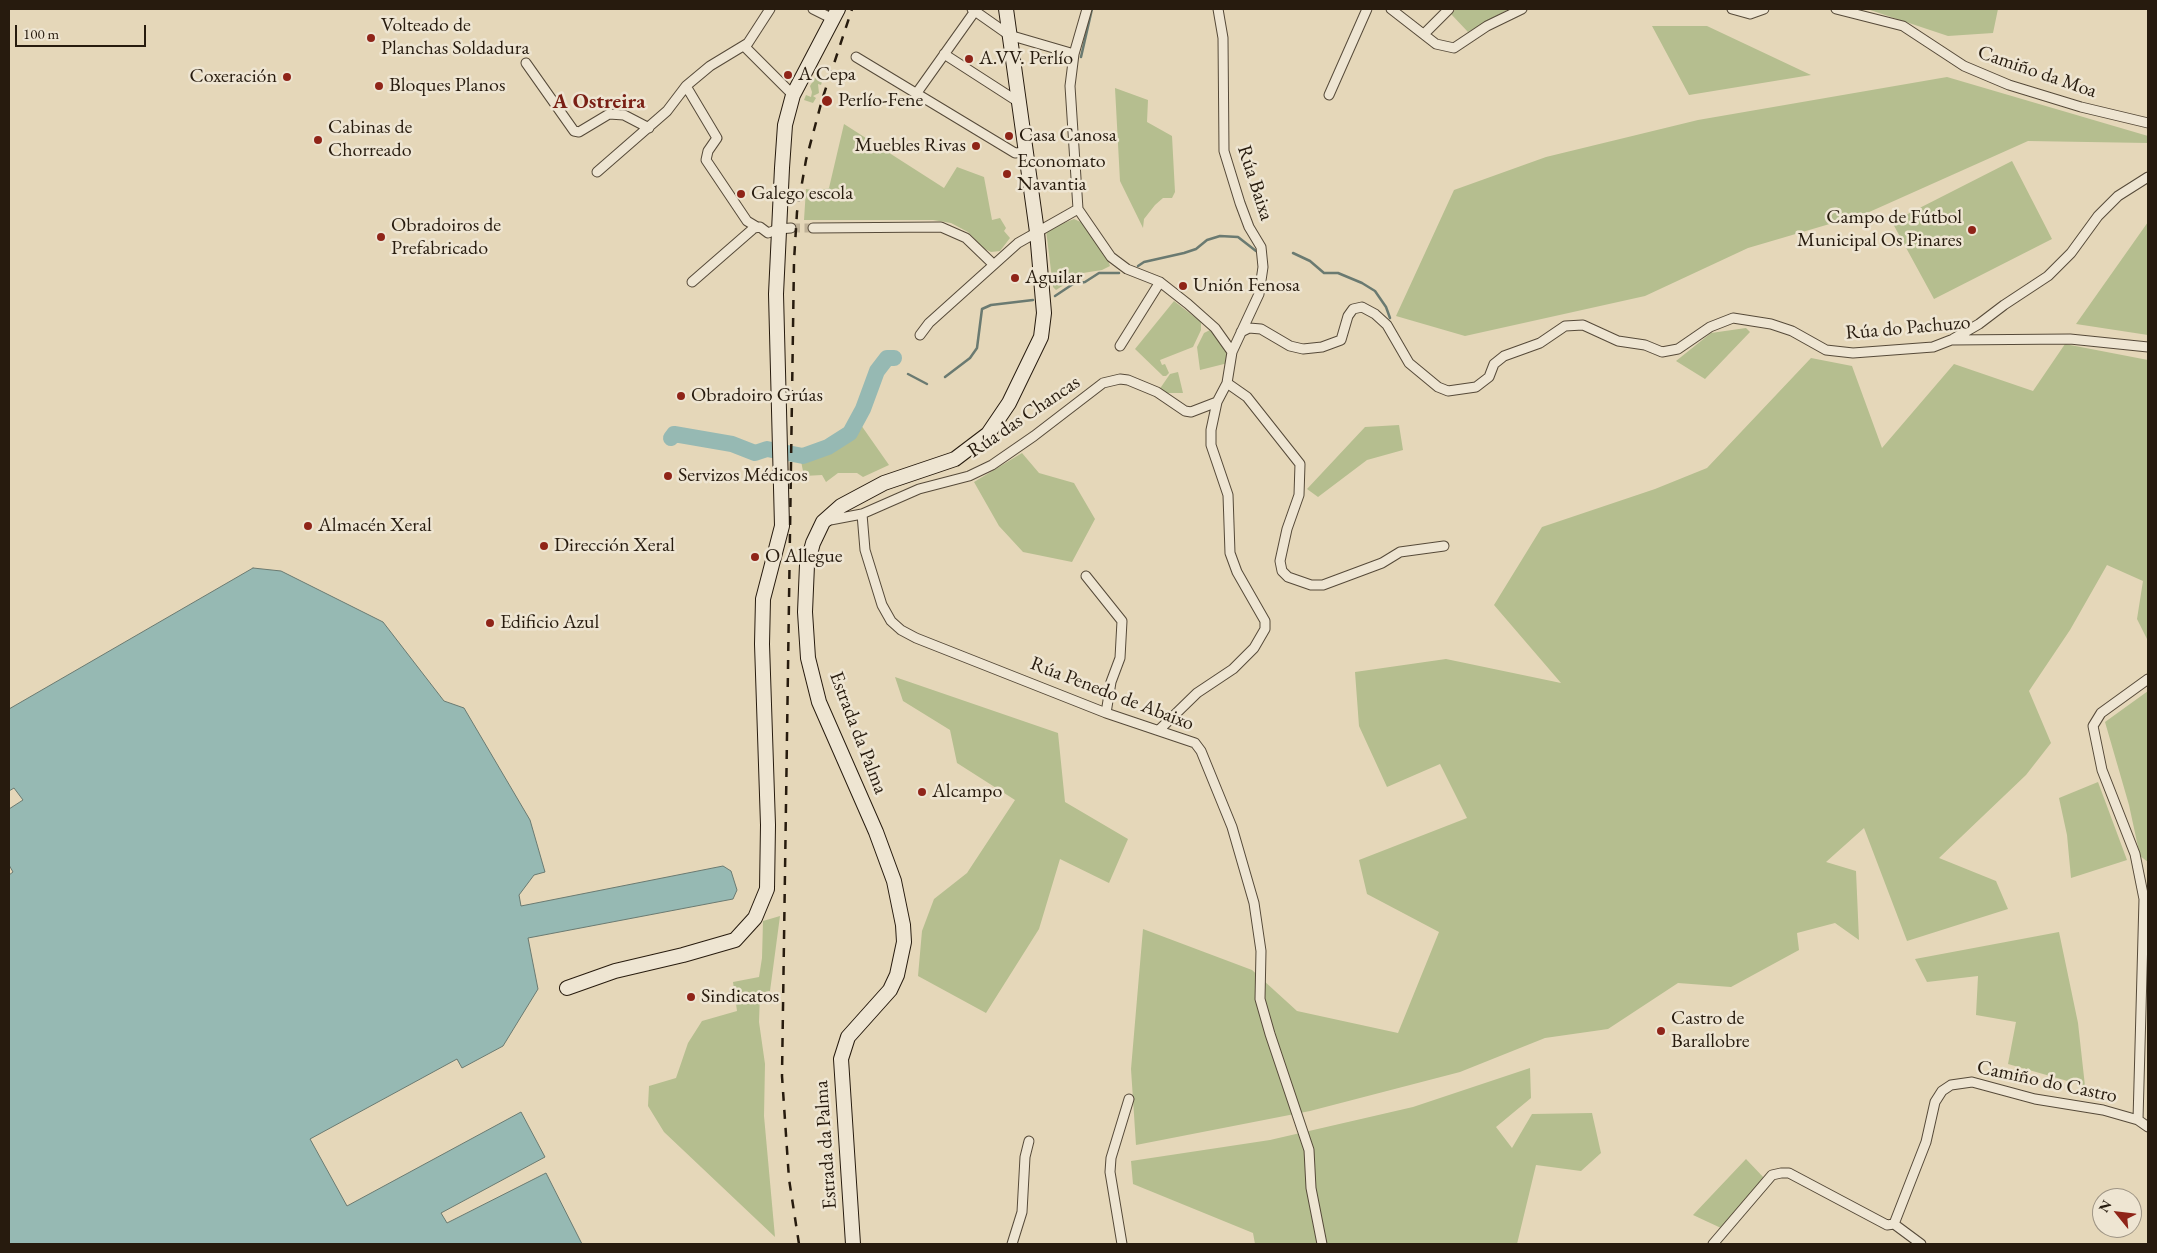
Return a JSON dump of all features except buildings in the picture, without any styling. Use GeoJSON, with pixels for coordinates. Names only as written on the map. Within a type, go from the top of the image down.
{"type":"FeatureCollection","features":[{"type":"Feature","properties":{"kind":"street"},"geometry":{"type":"LineString","coordinates":[[597,172],[667,111],[686,86],[710,66],[744,46],[752,38],[770,9]]}},
{"type":"Feature","properties":{"kind":"street"},"geometry":{"type":"LineString","coordinates":[[567,988],[615,971],[683,955],[735,940],[755,918],[767,890],[768,826],[762,644],[763,599],[782,526],[778,441],[776,294],[785,228],[785,125],[793,95],[835,14],[813,9]]}},
{"type":"Feature","properties":{"kind":"street","name":"Estrada da Palma"},"geometry":{"type":"LineString","coordinates":[[854,1244],[841,1059],[848,1037],[890,990],[897,975],[904,942],[904,925],[894,881],[876,832],[819,702],[808,658],[805,612],[807,565],[813,543],[823,522],[841,506],[862,493],[955,460],[988,434],[1009,403],[1041,337],[1044,325],[1037,232],[1006,9]]}},
{"type":"Feature","properties":{"kind":"street"},"geometry":{"type":"LineString","coordinates":[[1087,9],[1074,54],[1070,86],[1078,209],[1111,257],[1127,269],[1160,282],[1215,328],[1232,352]]}},
{"type":"Feature","properties":{"kind":"street","name":"Rúa Baixa"},"geometry":{"type":"LineString","coordinates":[[1218,9],[1223,38],[1224,151],[1240,203],[1261,247],[1263,267],[1259,294],[1232,352],[1227,383]]}},
{"type":"Feature","properties":{"kind":"street"},"geometry":{"type":"LineString","coordinates":[[1329,95],[1367,9]]}},
{"type":"Feature","properties":{"kind":"street"},"geometry":{"type":"LineString","coordinates":[[1391,9],[1436,44],[1454,48],[1487,26],[1522,9]]}},
{"type":"Feature","properties":{"kind":"street"},"geometry":{"type":"LineString","coordinates":[[1424,34],[1449,9]]}},
{"type":"Feature","properties":{"kind":"street"},"geometry":{"type":"LineString","coordinates":[[1732,9],[1750,14],[1764,9]]}},
{"type":"Feature","properties":{"kind":"street","name":"Camiño da Moa"},"geometry":{"type":"LineString","coordinates":[[1836,9],[1903,26],[1964,66],[2009,85],[2081,107],[2148,122]]}},
{"type":"Feature","properties":{"kind":"street"},"geometry":{"type":"LineString","coordinates":[[916,94],[973,10],[1009,35],[1074,54]]}},
{"type":"Feature","properties":{"kind":"street"},"geometry":{"type":"LineString","coordinates":[[744,46],[793,95]]}},
{"type":"Feature","properties":{"kind":"street"},"geometry":{"type":"LineString","coordinates":[[944,54],[1020,103]]}},
{"type":"Feature","properties":{"kind":"street"},"geometry":{"type":"LineString","coordinates":[[856,57],[1015,154],[1026,152]]}},
{"type":"Feature","properties":{"kind":"street"},"geometry":{"type":"LineString","coordinates":[[526,63],[574,131],[579,132],[609,114],[624,115],[649,128]]}},
{"type":"Feature","properties":{"kind":"street"},"geometry":{"type":"LineString","coordinates":[[686,86],[717,138],[708,151],[706,160],[747,221],[768,233],[785,228]]}},
{"type":"Feature","properties":{"kind":"street"},"geometry":{"type":"LineString","coordinates":[[1951,340],[1979,324],[2004,304],[2048,276],[2071,253],[2098,216],[2118,196],[2148,177]]}},
{"type":"Feature","properties":{"kind":"street"},"geometry":{"type":"LineString","coordinates":[[920,335],[929,323],[1018,243],[1078,209]]}},
{"type":"Feature","properties":{"kind":"street"},"geometry":{"type":"LineString","coordinates":[[692,282],[757,227]]}},
{"type":"Feature","properties":{"kind":"street"},"geometry":{"type":"LineString","coordinates":[[814,228],[941,227],[966,238],[993,264]]}},
{"type":"Feature","properties":{"kind":"street"},"geometry":{"type":"LineString","coordinates":[[1120,346],[1160,282]]}},
{"type":"Feature","properties":{"kind":"street","name":"Rúa do Pachuzo"},"geometry":{"type":"LineString","coordinates":[[1241,332],[1250,328],[1262,329],[1290,346],[1303,349],[1322,347],[1341,340],[1348,316],[1353,309],[1362,307],[1375,314],[1387,325],[1409,363],[1438,388],[1457,391],[1484,382],[1494,364],[1504,356],[1540,343],[1566,326],[1583,325],[1618,341],[1645,345],[1662,352],[1678,349],[1710,327],[1733,318],[1771,324],[1792,331],[1826,350],[1853,353],[1933,347],[1951,340],[2070,339],[2148,347]]}},
{"type":"Feature","properties":{"kind":"street","name":"Rúa das Chancas"},"geometry":{"type":"LineString","coordinates":[[823,522],[862,514],[919,489],[969,476],[992,465],[1034,436],[1103,383],[1120,379],[1128,380],[1157,392],[1185,411],[1191,412],[1217,402]]}},
{"type":"Feature","properties":{"kind":"street"},"geometry":{"type":"LineString","coordinates":[[1159,730],[1197,693],[1233,669],[1257,644],[1265,629],[1265,622],[1237,572],[1230,553],[1228,496],[1212,445],[1211,430],[1217,402],[1227,383],[1247,398],[1300,464],[1298,500],[1287,529],[1280,561],[1282,571],[1288,577],[1311,585],[1323,585],[1382,562],[1400,552],[1444,546]]}},
{"type":"Feature","properties":{"kind":"street","name":"Rúa Penedo de Abaixo"},"geometry":{"type":"LineString","coordinates":[[862,514],[865,550],[882,605],[885,613],[901,630],[916,638],[1106,713],[1195,744],[1201,751],[1232,827],[1258,920],[1262,977],[1260,999],[1309,1150],[1311,1188],[1322,1244]]}},
{"type":"Feature","properties":{"kind":"street"},"geometry":{"type":"LineString","coordinates":[[1086,576],[1122,621],[1120,658],[1111,682],[1106,713]]}},
{"type":"Feature","properties":{"kind":"street","name":"Camiño do Castro"},"geometry":{"type":"LineString","coordinates":[[2138,1120],[2144,899],[2135,854],[2102,770],[2093,726],[2101,713],[2148,680]]}},
{"type":"Feature","properties":{"kind":"street","name":"Camiño do Castro"},"geometry":{"type":"LineString","coordinates":[[1894,1224],[1926,1142],[1935,1102],[1942,1091],[1951,1085],[1972,1082],[2035,1099],[2082,1105],[2138,1120],[2148,1126]]}},
{"type":"Feature","properties":{"kind":"street"},"geometry":{"type":"LineString","coordinates":[[1122,1244],[1110,1172],[1111,1158],[1129,1099]]}},
{"type":"Feature","properties":{"kind":"street"},"geometry":{"type":"LineString","coordinates":[[1010,1244],[1022,1212],[1025,1157],[1029,1141]]}},
{"type":"Feature","properties":{"kind":"street"},"geometry":{"type":"LineString","coordinates":[[1713,1244],[1772,1175],[1781,1173],[1789,1173],[1887,1225],[1894,1224],[1921,1244]]}},
{"type":"Feature","properties":{"kind":"green space"},"geometry":{"type":"Polygon","coordinates":[[[1456,9],[1507,10],[1468,32],[1451,14],[1456,9]]]}},
{"type":"Feature","properties":{"kind":"green space"},"geometry":{"type":"Polygon","coordinates":[[[1867,9],[1998,9],[1993,33],[1948,36],[1867,9]]]}},
{"type":"Feature","properties":{"kind":"green space"},"geometry":{"type":"Polygon","coordinates":[[[1652,26],[1707,26],[1811,75],[1689,95],[1652,26]]]}},
{"type":"Feature","properties":{"kind":"green space"},"geometry":{"type":"Polygon","coordinates":[[[1947,77],[2148,136],[2148,143],[2028,141],[1867,213],[1748,248],[1645,296],[1465,336],[1396,316],[1454,190],[1546,157],[1698,120],[1947,77]]]}},
{"type":"Feature","properties":{"kind":"green space"},"geometry":{"type":"Polygon","coordinates":[[[815,78],[823,79],[821,85],[818,84],[819,93],[813,96],[816,98],[813,103],[804,100],[806,95],[811,97],[810,86],[815,78]]]}},
{"type":"Feature","properties":{"kind":"green space"},"geometry":{"type":"Polygon","coordinates":[[[1115,88],[1148,100],[1147,122],[1172,136],[1175,192],[1172,198],[1163,198],[1155,205],[1144,219],[1143,228],[1120,181],[1115,88]]]}},
{"type":"Feature","properties":{"kind":"green space"},"geometry":{"type":"Polygon","coordinates":[[[844,124],[944,188],[957,167],[984,177],[992,220],[1000,218],[1006,228],[1004,231],[1010,238],[1000,251],[991,252],[983,248],[968,232],[951,223],[933,220],[804,220],[806,189],[817,191],[829,188],[844,124]]]}},
{"type":"Feature","properties":{"kind":"green space","name":"Campo de Fútbol Municipal Os Pinares"},"geometry":{"type":"Polygon","coordinates":[[[2012,161],[2052,239],[1934,299],[1892,222],[2012,161]]]}},
{"type":"Feature","properties":{"kind":"green space"},"geometry":{"type":"Polygon","coordinates":[[[1074,219],[1083,223],[1107,257],[1110,266],[1102,270],[1083,273],[1056,290],[1053,287],[1046,230],[1074,219]]]}},
{"type":"Feature","properties":{"kind":"green space"},"geometry":{"type":"Polygon","coordinates":[[[2148,222],[2148,335],[2076,324],[2148,222]]]}},
{"type":"Feature","properties":{"kind":"green space"},"geometry":{"type":"Polygon","coordinates":[[[1174,301],[1201,322],[1201,330],[1193,347],[1160,360],[1162,365],[1165,364],[1169,373],[1163,376],[1135,349],[1174,301]]]}},
{"type":"Feature","properties":{"kind":"green space"},"geometry":{"type":"Polygon","coordinates":[[[1746,328],[1750,332],[1705,379],[1676,361],[1711,333],[1746,328]]]}},
{"type":"Feature","properties":{"kind":"green space"},"geometry":{"type":"Polygon","coordinates":[[[1210,330],[1227,354],[1228,363],[1200,370],[1197,347],[1204,333],[1210,330]]]}},
{"type":"Feature","properties":{"kind":"green space"},"geometry":{"type":"Polygon","coordinates":[[[2065,344],[2148,360],[2148,641],[2137,619],[2143,581],[2107,565],[2070,630],[2029,691],[2051,743],[2026,775],[1939,858],[1996,881],[2008,909],[1907,941],[1864,828],[1826,862],[1856,871],[1859,940],[1835,923],[1797,933],[1799,950],[1731,987],[1678,983],[1608,1029],[1545,1038],[1460,1072],[1310,1111],[1136,1145],[1131,1069],[1143,929],[1252,970],[1297,1011],[1398,1033],[1439,932],[1367,894],[1359,860],[1467,818],[1440,764],[1387,787],[1359,726],[1355,672],[1446,659],[1561,683],[1494,605],[1542,527],[1655,489],[1707,468],[1811,358],[1852,366],[1882,448],[1954,364],[2033,391],[2065,344]]]}},
{"type":"Feature","properties":{"kind":"green space"},"geometry":{"type":"Polygon","coordinates":[[[1178,372],[1183,393],[1165,393],[1159,390],[1170,374],[1178,372]]]}},
{"type":"Feature","properties":{"kind":"green space"},"geometry":{"type":"Polygon","coordinates":[[[861,425],[889,465],[863,477],[857,473],[838,473],[826,482],[822,475],[804,476],[801,461],[838,448],[861,425]]]}},
{"type":"Feature","properties":{"kind":"green space"},"geometry":{"type":"Polygon","coordinates":[[[1399,425],[1403,450],[1367,460],[1318,497],[1307,489],[1365,427],[1399,425]]]}},
{"type":"Feature","properties":{"kind":"green space"},"geometry":{"type":"Polygon","coordinates":[[[1022,453],[1039,473],[1074,483],[1095,519],[1072,562],[1023,552],[999,526],[974,482],[1022,453]]]}},
{"type":"Feature","properties":{"kind":"green space"},"geometry":{"type":"Polygon","coordinates":[[[895,677],[1058,733],[1065,802],[1128,839],[1109,883],[1060,859],[1039,929],[986,1013],[918,976],[922,931],[934,899],[967,873],[1015,800],[957,763],[950,730],[903,701],[895,677]]]}},
{"type":"Feature","properties":{"kind":"green space"},"geometry":{"type":"Polygon","coordinates":[[[2148,691],[2148,862],[2140,856],[2129,805],[2105,722],[2148,691]]]}},
{"type":"Feature","properties":{"kind":"green space"},"geometry":{"type":"Polygon","coordinates":[[[2098,782],[2127,860],[2071,878],[2067,835],[2059,798],[2098,782]]]}},
{"type":"Feature","properties":{"kind":"green space"},"geometry":{"type":"Polygon","coordinates":[[[780,916],[770,991],[760,993],[759,1022],[765,1064],[764,1116],[775,1237],[664,1132],[648,1106],[649,1086],[676,1078],[688,1043],[702,1021],[737,1011],[733,982],[759,977],[762,958],[763,921],[780,916]]]}},
{"type":"Feature","properties":{"kind":"green space"},"geometry":{"type":"Polygon","coordinates":[[[2059,932],[2078,1023],[2085,1086],[2008,1064],[2016,1022],[1976,1015],[1978,976],[1927,982],[1915,959],[2059,932]]]}},
{"type":"Feature","properties":{"kind":"green space"},"geometry":{"type":"Polygon","coordinates":[[[1530,1068],[1531,1098],[1496,1127],[1512,1148],[1532,1114],[1592,1113],[1601,1153],[1581,1171],[1536,1165],[1517,1244],[1255,1244],[1253,1233],[1133,1184],[1131,1161],[1270,1140],[1413,1107],[1530,1068]]]}},
{"type":"Feature","properties":{"kind":"green space"},"geometry":{"type":"Polygon","coordinates":[[[1746,1159],[1765,1179],[1721,1228],[1693,1215],[1746,1159]]]}},
{"type":"Feature","properties":{"kind":"water"},"geometry":{"type":"Polygon","coordinates":[[[253,568],[281,571],[383,622],[444,701],[464,708],[530,820],[545,872],[534,875],[519,895],[521,906],[723,866],[731,871],[737,890],[733,899],[528,938],[538,989],[503,1046],[462,1068],[457,1059],[310,1139],[347,1206],[521,1112],[545,1157],[441,1213],[447,1223],[546,1173],[582,1244],[9,1244],[9,875],[13,872],[9,865],[9,809],[23,800],[14,788],[9,791],[9,709],[253,568]]]}},
{"type":"Feature","properties":{"kind":"waterway"},"geometry":{"type":"LineString","coordinates":[[1081,57],[1092,9]]}},
{"type":"Feature","properties":{"kind":"waterway"},"geometry":{"type":"LineString","coordinates":[[1138,266],[1144,262],[1196,249],[1207,240],[1220,236],[1238,237],[1256,251]]}},
{"type":"Feature","properties":{"kind":"waterway"},"geometry":{"type":"LineString","coordinates":[[1293,253],[1310,261],[1324,273],[1338,273],[1362,283],[1375,291],[1386,307],[1390,318]]}},
{"type":"Feature","properties":{"kind":"waterway"},"geometry":{"type":"LineString","coordinates":[[1055,296],[1073,284],[1085,282],[1099,273],[1119,273]]}},
{"type":"Feature","properties":{"kind":"waterway"},"geometry":{"type":"LineString","coordinates":[[945,377],[970,358],[977,348],[982,309],[991,305],[1033,300]]}},
{"type":"Feature","properties":{"kind":"waterway"},"geometry":{"type":"LineString","coordinates":[[671,438],[674,434],[732,444],[755,453],[767,449],[803,456],[828,447],[850,433],[863,409],[877,371],[887,358],[894,358]]}},
{"type":"Feature","properties":{"kind":"waterway"},"geometry":{"type":"LineString","coordinates":[[908,374],[927,384]]}},
{"type":"Feature","properties":{"kind":"tunnel"},"geometry":{"type":"LineString","coordinates":[[791,228],[813,228]]}},
{"type":"Feature","properties":{"kind":"railway"},"geometry":{"type":"LineString","coordinates":[[799,1244],[789,1179],[782,1076],[794,261],[797,212],[806,160],[822,100],[852,9]]}},
{"type":"Feature","properties":{"kind":"place","name":"Volteado de Planchas Soldadura"},"geometry":{"type":"Point","coordinates":[371,38]}},
{"type":"Feature","properties":{"kind":"place","name":"A.VV. Perlío"},"geometry":{"type":"Point","coordinates":[969,59]}},
{"type":"Feature","properties":{"kind":"place","name":"A Cepa"},"geometry":{"type":"Point","coordinates":[788,75]}},
{"type":"Feature","properties":{"kind":"place","name":"Coxeración"},"geometry":{"type":"Point","coordinates":[287,77]}},
{"type":"Feature","properties":{"kind":"place","name":"Bloques Planos"},"geometry":{"type":"Point","coordinates":[379,86]}},
{"type":"Feature","properties":{"kind":"place","name":"Perlío-Fene"},"geometry":{"type":"Point","coordinates":[827,101]}},
{"type":"Feature","properties":{"kind":"place","name":"Casa Canosa"},"geometry":{"type":"Point","coordinates":[1009,136]}},
{"type":"Feature","properties":{"kind":"place","name":"Cabinas de Chorreado"},"geometry":{"type":"Point","coordinates":[318,140]}},
{"type":"Feature","properties":{"kind":"place","name":"Muebles Rivas"},"geometry":{"type":"Point","coordinates":[976,146]}},
{"type":"Feature","properties":{"kind":"place","name":"Economato Navantia"},"geometry":{"type":"Point","coordinates":[1007,174]}},
{"type":"Feature","properties":{"kind":"place","name":"Galego escola"},"geometry":{"type":"Point","coordinates":[741,194]}},
{"type":"Feature","properties":{"kind":"place","name":"Campo de Fútbol Municipal Os Pinares"},"geometry":{"type":"Point","coordinates":[1972,230]}},
{"type":"Feature","properties":{"kind":"place","name":"Obradoiros de Prefabricado"},"geometry":{"type":"Point","coordinates":[381,237]}},
{"type":"Feature","properties":{"kind":"place","name":"Aguilar"},"geometry":{"type":"Point","coordinates":[1015,278]}},
{"type":"Feature","properties":{"kind":"place","name":"Unión Fenosa"},"geometry":{"type":"Point","coordinates":[1183,286]}},
{"type":"Feature","properties":{"kind":"place","name":"Obradoiro Grúas"},"geometry":{"type":"Point","coordinates":[681,396]}},
{"type":"Feature","properties":{"kind":"place","name":"Servizos Médicos"},"geometry":{"type":"Point","coordinates":[668,476]}},
{"type":"Feature","properties":{"kind":"place","name":"Almacén Xeral"},"geometry":{"type":"Point","coordinates":[308,526]}},
{"type":"Feature","properties":{"kind":"place","name":"Dirección Xeral"},"geometry":{"type":"Point","coordinates":[544,546]}},
{"type":"Feature","properties":{"kind":"place","name":"O Allegue"},"geometry":{"type":"Point","coordinates":[755,557]}},
{"type":"Feature","properties":{"kind":"place","name":"Edificio Azul"},"geometry":{"type":"Point","coordinates":[490,623]}},
{"type":"Feature","properties":{"kind":"place","name":"Alcampo"},"geometry":{"type":"Point","coordinates":[922,792]}},
{"type":"Feature","properties":{"kind":"place","name":"Sindicatos"},"geometry":{"type":"Point","coordinates":[691,997]}},
{"type":"Feature","properties":{"kind":"place","name":"Castro de Barallobre"},"geometry":{"type":"Point","coordinates":[1661,1031]}},
{"type":"Feature","properties":{"kind":"district","name":"A Ostreira"},"geometry":{"type":"Point","coordinates":[599,102]}}]}
